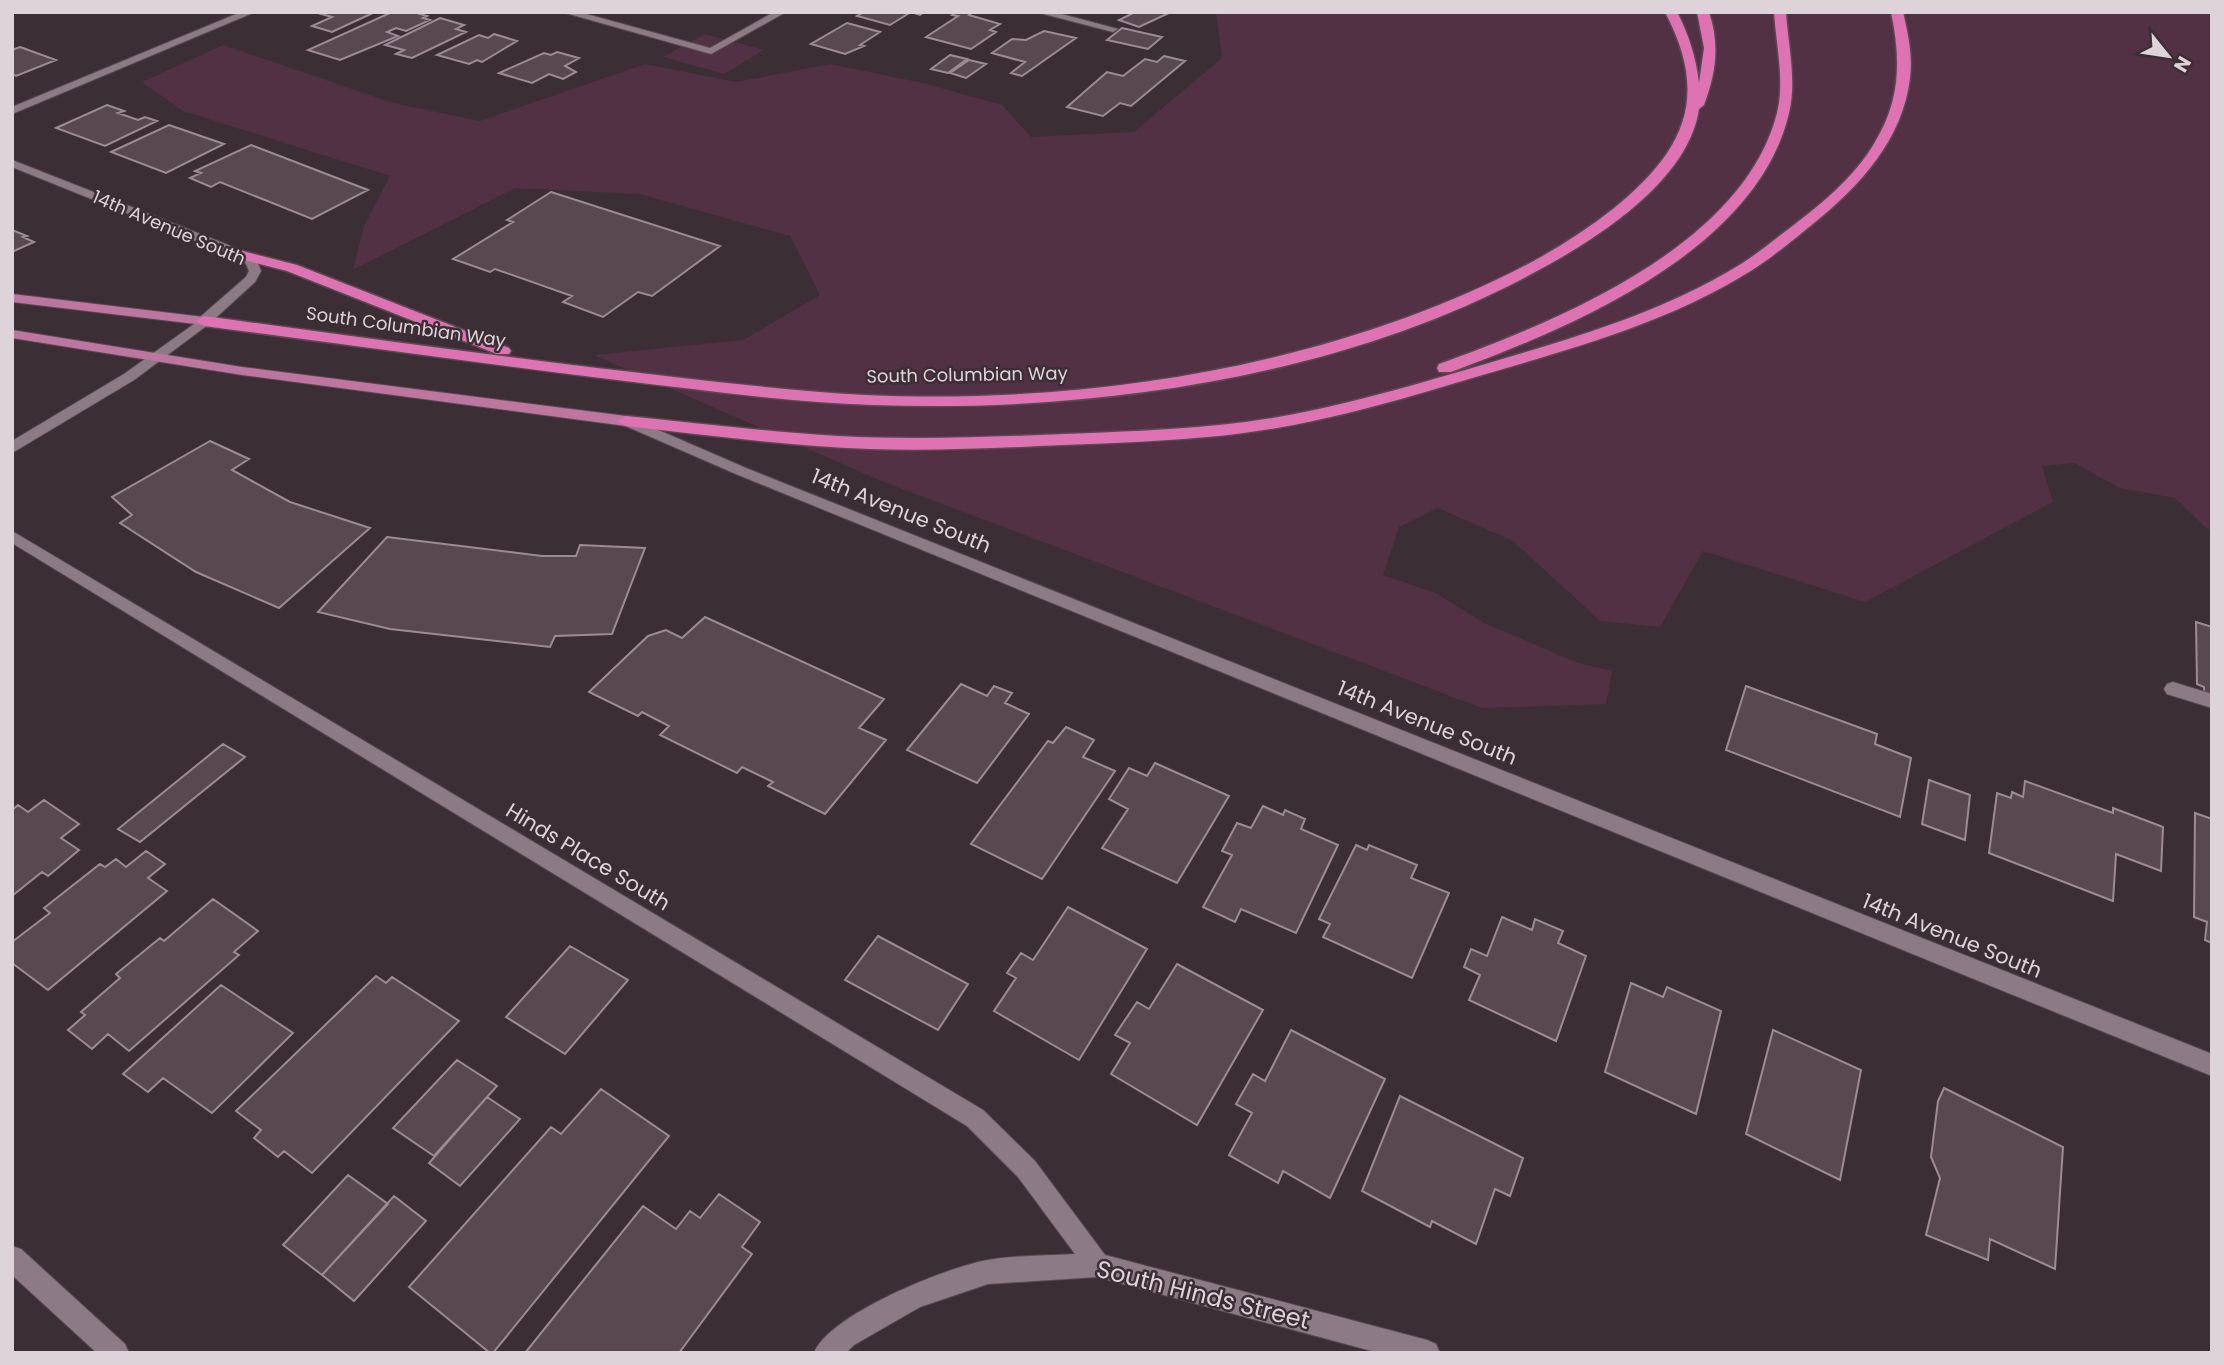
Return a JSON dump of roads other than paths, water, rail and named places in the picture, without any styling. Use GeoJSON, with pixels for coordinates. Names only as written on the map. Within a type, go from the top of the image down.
{"type":"FeatureCollection","features":[{"type":"Feature","properties":{"kind":"highway","name":"South Columbian Way"},"geometry":{"type":"LineString","coordinates":[[204,321],[555,368],[783,394],[901,401],[982,400],[1091,393],[1250,368],[1325,351],[1403,325],[1516,278],[1569,248],[1608,221],[1643,191],[1671,158],[1689,129],[1693,90],[1690,56],[1671,12]]}},
{"type":"Feature","properties":{"kind":"highway"},"geometry":{"type":"LineString","coordinates":[[1689,129],[1708,76],[1712,49],[1703,12]]}},
{"type":"Feature","properties":{"kind":"highway"},"geometry":{"type":"LineString","coordinates":[[1332,414],[1574,316],[1645,274],[1707,229],[1757,172],[1779,129],[1784,111],[1786,68],[1780,12]]}},
{"type":"Feature","properties":{"kind":"highway"},"geometry":{"type":"LineString","coordinates":[[626,421],[769,437],[903,444],[1196,434],[1332,414],[1530,356],[1647,316],[1738,272],[1819,213],[1865,168],[1891,128],[1903,98],[1906,64],[1902,28],[1897,12]]}},
{"type":"Feature","properties":{"kind":"highway"},"geometry":{"type":"LineString","coordinates":[[242,255],[292,268],[421,321],[555,368]]}},
{"type":"Feature","properties":{"kind":"main road","name":"South Columbian Way"},"geometry":{"type":"LineString","coordinates":[[12,298],[204,321]]}},
{"type":"Feature","properties":{"kind":"main road"},"geometry":{"type":"LineString","coordinates":[[12,334],[155,359],[326,384],[626,421]]}},
{"type":"Feature","properties":{"kind":"street"},"geometry":{"type":"LineString","coordinates":[[12,111],[250,12]]}},
{"type":"Feature","properties":{"kind":"street"},"geometry":{"type":"LineString","coordinates":[[567,12],[711,51],[781,12]]}},
{"type":"Feature","properties":{"kind":"street"},"geometry":{"type":"LineString","coordinates":[[1041,12],[1113,29]]}},
{"type":"Feature","properties":{"kind":"street","name":"14th Avenue South"},"geometry":{"type":"LineString","coordinates":[[12,163],[242,255],[254,267],[250,279],[204,321]]}},
{"type":"Feature","properties":{"kind":"street"},"geometry":{"type":"LineString","coordinates":[[12,448],[97,398],[155,359],[204,321]]}},
{"type":"Feature","properties":{"kind":"street","name":"14th Avenue South"},"geometry":{"type":"LineString","coordinates":[[626,421],[767,481],[2212,1065]]}},
{"type":"Feature","properties":{"kind":"street","name":"Hinds Place South"},"geometry":{"type":"LineString","coordinates":[[12,536],[975,1118],[1002,1141],[1037,1179],[1097,1265]]}},
{"type":"Feature","properties":{"kind":"street"},"geometry":{"type":"LineString","coordinates":[[2173,689],[2212,701]]}},
{"type":"Feature","properties":{"kind":"street"},"geometry":{"type":"LineString","coordinates":[[12,1258],[116,1353]]}},
{"type":"Feature","properties":{"kind":"street","name":"South Hinds Street"},"geometry":{"type":"LineString","coordinates":[[827,1353],[845,1336],[914,1296],[988,1272],[1097,1265],[1427,1353]]}}]}
